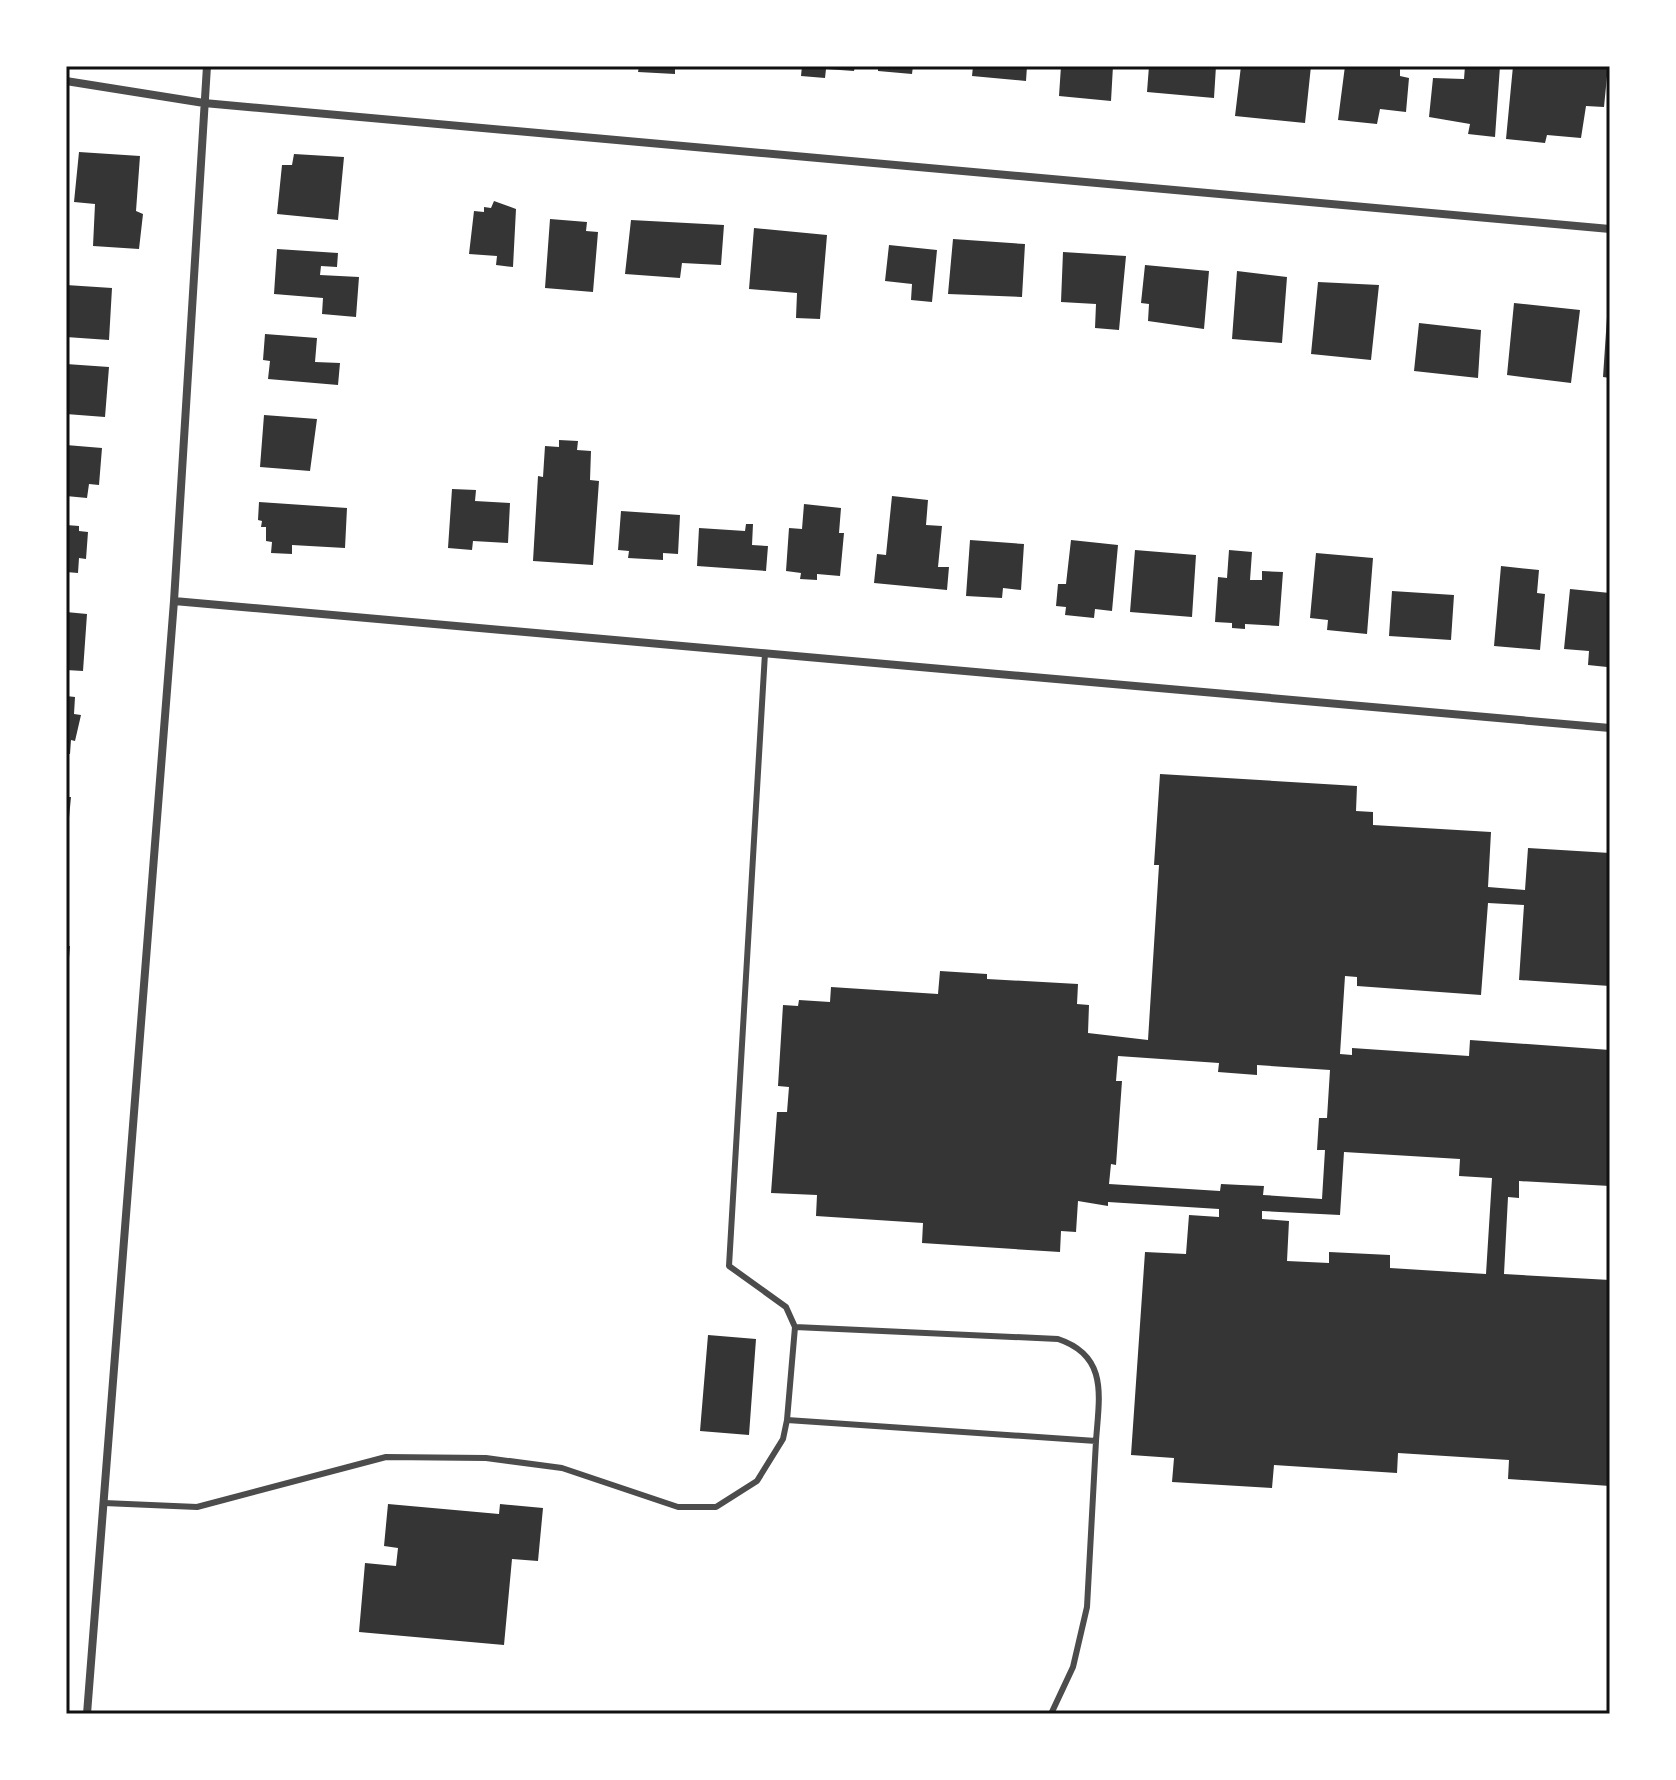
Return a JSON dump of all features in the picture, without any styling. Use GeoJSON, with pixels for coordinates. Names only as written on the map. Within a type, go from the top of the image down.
{"type":"FeatureCollection","features":[{"type":"Feature","properties":{"kind":"street"},"geometry":{"type":"LineString","coordinates":[[87,1714],[174,601],[207,66]]}},
{"type":"Feature","properties":{"kind":"street"},"geometry":{"type":"LineString","coordinates":[[66,81],[204,103],[1610,229]]}},
{"type":"Feature","properties":{"kind":"street"},"geometry":{"type":"LineString","coordinates":[[174,601],[1610,728]]}},
{"type":"Feature","properties":{"kind":"lane"},"geometry":{"type":"LineString","coordinates":[[104,1503],[197,1507],[386,1457],[486,1458],[562,1468],[678,1507],[716,1507],[757,1481],[783,1439],[795,1327],[786,1307],[729,1266],[765,653]]}},
{"type":"Feature","properties":{"kind":"lane"},"geometry":{"type":"LineString","coordinates":[[795,1327],[1058,1339],[1072,1344],[1095,1368],[1100,1383],[1087,1607],[1073,1667],[1051,1714]]}},
{"type":"Feature","properties":{"kind":"lane"},"geometry":{"type":"LineString","coordinates":[[787,1420],[1096,1441]]}},
{"type":"Feature","properties":{"kind":"building"},"geometry":{"type":"Polygon","coordinates":[[[639,66],[675,66],[675,74],[638,72],[639,66]]]}},
{"type":"Feature","properties":{"kind":"building"},"geometry":{"type":"Polygon","coordinates":[[[802,66],[855,66],[854,71],[826,69],[825,78],[801,76],[802,66]]]}},
{"type":"Feature","properties":{"kind":"building"},"geometry":{"type":"Polygon","coordinates":[[[878,66],[913,66],[912,74],[878,71],[878,66]]]}},
{"type":"Feature","properties":{"kind":"building"},"geometry":{"type":"Polygon","coordinates":[[[973,66],[1027,66],[1026,81],[972,76],[973,66]]]}},
{"type":"Feature","properties":{"kind":"building"},"geometry":{"type":"Polygon","coordinates":[[[1061,66],[1113,66],[1111,101],[1059,96],[1061,66]]]}},
{"type":"Feature","properties":{"kind":"building"},"geometry":{"type":"Polygon","coordinates":[[[1149,66],[1216,66],[1214,98],[1147,92],[1149,66]]]}},
{"type":"Feature","properties":{"kind":"building"},"geometry":{"type":"Polygon","coordinates":[[[1241,66],[1311,66],[1305,123],[1235,116],[1241,66]]]}},
{"type":"Feature","properties":{"kind":"building"},"geometry":{"type":"Polygon","coordinates":[[[1345,66],[1400,66],[1400,76],[1409,78],[1406,112],[1380,109],[1377,124],[1338,120],[1345,66]]]}},
{"type":"Feature","properties":{"kind":"building"},"geometry":{"type":"Polygon","coordinates":[[[1465,66],[1500,66],[1495,137],[1468,134],[1470,124],[1429,117],[1433,78],[1464,79],[1465,66]]]}},
{"type":"Feature","properties":{"kind":"building"},"geometry":{"type":"Polygon","coordinates":[[[1513,66],[1608,66],[1604,107],[1586,106],[1581,138],[1547,135],[1545,143],[1506,139],[1513,66]]]}},
{"type":"Feature","properties":{"kind":"building"},"geometry":{"type":"Polygon","coordinates":[[[79,152],[140,156],[136,211],[143,214],[139,249],[93,246],[95,204],[74,202],[79,152]]]}},
{"type":"Feature","properties":{"kind":"building"},"geometry":{"type":"Polygon","coordinates":[[[294,154],[344,157],[338,220],[277,214],[282,165],[292,165],[294,154]]]}},
{"type":"Feature","properties":{"kind":"building"},"geometry":{"type":"Polygon","coordinates":[[[494,201],[516,209],[513,267],[496,265],[497,256],[469,254],[474,211],[484,212],[484,207],[491,208],[494,201]]]}},
{"type":"Feature","properties":{"kind":"building"},"geometry":{"type":"Polygon","coordinates":[[[550,219],[587,222],[586,231],[598,232],[593,292],[545,288],[550,219]]]}},
{"type":"Feature","properties":{"kind":"building"},"geometry":{"type":"Polygon","coordinates":[[[631,220],[724,225],[721,265],[682,263],[680,278],[625,274],[631,220]]]}},
{"type":"Feature","properties":{"kind":"building"},"geometry":{"type":"Polygon","coordinates":[[[754,228],[827,235],[820,319],[796,318],[797,293],[749,289],[754,228]]]}},
{"type":"Feature","properties":{"kind":"building"},"geometry":{"type":"Polygon","coordinates":[[[953,239],[1025,244],[1022,297],[948,294],[953,239]]]}},
{"type":"Feature","properties":{"kind":"building"},"geometry":{"type":"Polygon","coordinates":[[[889,245],[937,250],[932,302],[911,300],[912,284],[885,281],[889,245]]]}},
{"type":"Feature","properties":{"kind":"building"},"geometry":{"type":"Polygon","coordinates":[[[277,249],[338,253],[337,267],[321,266],[320,275],[359,277],[356,317],[322,314],[323,298],[274,294],[277,249]]]}},
{"type":"Feature","properties":{"kind":"building"},"geometry":{"type":"Polygon","coordinates":[[[1063,252],[1126,256],[1119,330],[1095,328],[1096,304],[1061,302],[1063,252]]]}},
{"type":"Feature","properties":{"kind":"building"},"geometry":{"type":"Polygon","coordinates":[[[1145,265],[1209,271],[1204,329],[1148,321],[1149,304],[1141,303],[1145,265]]]}},
{"type":"Feature","properties":{"kind":"building"},"geometry":{"type":"Polygon","coordinates":[[[1237,271],[1287,277],[1282,343],[1232,339],[1237,271]]]}},
{"type":"Feature","properties":{"kind":"building"},"geometry":{"type":"Polygon","coordinates":[[[1318,282],[1379,285],[1371,360],[1311,354],[1318,282]]]}},
{"type":"Feature","properties":{"kind":"building"},"geometry":{"type":"Polygon","coordinates":[[[66,285],[112,288],[109,340],[66,337],[66,285]]]}},
{"type":"Feature","properties":{"kind":"building"},"geometry":{"type":"Polygon","coordinates":[[[1514,303],[1580,310],[1571,383],[1507,375],[1514,303]]]}},
{"type":"Feature","properties":{"kind":"building"},"geometry":{"type":"Polygon","coordinates":[[[1607,317],[1610,317],[1610,378],[1603,377],[1607,317]]]}},
{"type":"Feature","properties":{"kind":"building"},"geometry":{"type":"Polygon","coordinates":[[[1419,323],[1481,330],[1478,378],[1414,371],[1419,323]]]}},
{"type":"Feature","properties":{"kind":"building"},"geometry":{"type":"Polygon","coordinates":[[[265,334],[317,338],[315,362],[340,363],[338,385],[268,379],[270,361],[263,360],[265,334]]]}},
{"type":"Feature","properties":{"kind":"building"},"geometry":{"type":"Polygon","coordinates":[[[66,364],[109,367],[105,417],[66,414],[66,364]]]}},
{"type":"Feature","properties":{"kind":"building"},"geometry":{"type":"Polygon","coordinates":[[[264,415],[317,419],[310,471],[260,467],[264,415]]]}},
{"type":"Feature","properties":{"kind":"building"},"geometry":{"type":"Polygon","coordinates":[[[559,440],[578,441],[577,450],[591,451],[590,480],[599,481],[593,565],[533,561],[538,476],[543,477],[545,446],[559,447],[559,440]]]}},
{"type":"Feature","properties":{"kind":"building"},"geometry":{"type":"Polygon","coordinates":[[[66,445],[102,448],[99,485],[89,484],[87,498],[66,496],[66,445]]]}},
{"type":"Feature","properties":{"kind":"building"},"geometry":{"type":"Polygon","coordinates":[[[452,489],[476,490],[475,501],[510,503],[508,543],[473,541],[472,550],[448,548],[452,489]]]}},
{"type":"Feature","properties":{"kind":"building"},"geometry":{"type":"Polygon","coordinates":[[[892,496],[928,500],[926,525],[942,526],[938,567],[949,567],[947,590],[874,583],[877,554],[886,555],[892,496]]]}},
{"type":"Feature","properties":{"kind":"building"},"geometry":{"type":"Polygon","coordinates":[[[259,502],[347,508],[345,548],[292,545],[292,554],[271,553],[272,542],[266,541],[266,527],[261,527],[262,521],[258,520],[259,502]]]}},
{"type":"Feature","properties":{"kind":"building"},"geometry":{"type":"Polygon","coordinates":[[[804,504],[841,508],[839,533],[844,533],[840,576],[817,574],[817,580],[800,579],[801,573],[786,571],[789,528],[802,529],[804,504]]]}},
{"type":"Feature","properties":{"kind":"building"},"geometry":{"type":"Polygon","coordinates":[[[621,511],[680,515],[678,554],[663,553],[663,560],[628,558],[629,551],[618,550],[621,511]]]}},
{"type":"Feature","properties":{"kind":"building"},"geometry":{"type":"Polygon","coordinates":[[[746,524],[753,524],[752,545],[768,546],[766,571],[697,566],[699,528],[745,531],[746,524]]]}},
{"type":"Feature","properties":{"kind":"building"},"geometry":{"type":"Polygon","coordinates":[[[66,525],[79,526],[79,531],[88,532],[86,559],[79,558],[78,573],[66,572],[66,525]]]}},
{"type":"Feature","properties":{"kind":"building"},"geometry":{"type":"Polygon","coordinates":[[[970,540],[1024,544],[1021,590],[1003,588],[1002,598],[966,596],[970,540]]]}},
{"type":"Feature","properties":{"kind":"building"},"geometry":{"type":"Polygon","coordinates":[[[1071,540],[1118,545],[1112,611],[1095,609],[1094,618],[1065,615],[1066,607],[1056,606],[1058,584],[1066,584],[1071,540]]]}},
{"type":"Feature","properties":{"kind":"building"},"geometry":{"type":"Polygon","coordinates":[[[1135,550],[1196,555],[1192,617],[1130,612],[1135,550]]]}},
{"type":"Feature","properties":{"kind":"building"},"geometry":{"type":"Polygon","coordinates":[[[1229,550],[1252,552],[1250,580],[1262,580],[1262,571],[1283,572],[1279,626],[1245,624],[1245,629],[1232,628],[1232,623],[1215,622],[1218,577],[1227,578],[1229,550]]]}},
{"type":"Feature","properties":{"kind":"building"},"geometry":{"type":"Polygon","coordinates":[[[1316,553],[1373,558],[1367,634],[1327,630],[1328,620],[1310,618],[1316,553]]]}},
{"type":"Feature","properties":{"kind":"building"},"geometry":{"type":"Polygon","coordinates":[[[1501,566],[1539,570],[1537,593],[1545,594],[1540,650],[1494,646],[1501,566]]]}},
{"type":"Feature","properties":{"kind":"building"},"geometry":{"type":"Polygon","coordinates":[[[1570,589],[1610,593],[1607,667],[1588,665],[1589,651],[1564,649],[1570,589]]]}},
{"type":"Feature","properties":{"kind":"building"},"geometry":{"type":"Polygon","coordinates":[[[1392,591],[1454,595],[1451,640],[1389,636],[1392,591]]]}},
{"type":"Feature","properties":{"kind":"building"},"geometry":{"type":"Polygon","coordinates":[[[66,612],[87,614],[83,671],[66,670],[66,612]]]}},
{"type":"Feature","properties":{"kind":"building"},"geometry":{"type":"Polygon","coordinates":[[[66,696],[75,697],[74,714],[81,715],[75,741],[71,740],[70,754],[66,754],[66,696]]]}},
{"type":"Feature","properties":{"kind":"building"},"geometry":{"type":"Polygon","coordinates":[[[1160,774],[1357,786],[1356,811],[1373,812],[1373,825],[1491,832],[1488,887],[1525,890],[1528,848],[1610,853],[1610,986],[1519,980],[1524,905],[1488,903],[1481,995],[1357,986],[1357,977],[1345,976],[1340,1054],[1352,1055],[1352,1048],[1469,1056],[1470,1040],[1610,1050],[1610,1186],[1519,1181],[1519,1198],[1508,1197],[1504,1274],[1610,1280],[1610,1486],[1508,1479],[1509,1460],[1398,1453],[1397,1473],[1274,1465],[1272,1488],[1172,1482],[1174,1458],[1131,1455],[1145,1252],[1186,1254],[1189,1215],[1219,1217],[1219,1209],[1108,1202],[1108,1206],[1078,1201],[1076,1232],[1061,1231],[1060,1252],[922,1243],[923,1223],[816,1216],[817,1195],[771,1193],[777,1112],[787,1112],[789,1087],[778,1086],[783,1005],[798,1006],[799,1000],[830,1002],[831,987],[938,994],[940,971],[987,974],[987,979],[1078,984],[1077,1004],[1089,1005],[1088,1033],[1148,1040],[1159,865],[1154,865],[1160,774]],[[1118,1056],[1116,1081],[1122,1081],[1116,1165],[1111,1164],[1109,1184],[1220,1191],[1221,1184],[1264,1186],[1263,1195],[1322,1199],[1325,1150],[1317,1150],[1319,1118],[1327,1118],[1330,1070],[1257,1065],[1257,1075],[1218,1072],[1219,1063],[1118,1056]],[[1344,1152],[1340,1215],[1262,1211],[1262,1219],[1289,1221],[1287,1261],[1329,1263],[1329,1252],[1390,1255],[1390,1268],[1486,1274],[1492,1178],[1459,1176],[1460,1159],[1344,1152]]]}},
{"type":"Feature","properties":{"kind":"building"},"geometry":{"type":"Polygon","coordinates":[[[66,797],[71,797],[68,828],[66,828],[66,797]]]}},
{"type":"Feature","properties":{"kind":"building"},"geometry":{"type":"Polygon","coordinates":[[[66,946],[70,946],[68,970],[66,970],[66,946]]]}},
{"type":"Feature","properties":{"kind":"building"},"geometry":{"type":"Polygon","coordinates":[[[708,1335],[756,1339],[749,1435],[700,1431],[708,1335]]]}},
{"type":"Feature","properties":{"kind":"building"},"geometry":{"type":"Polygon","coordinates":[[[388,1504],[499,1514],[500,1504],[543,1508],[538,1561],[512,1559],[504,1645],[359,1632],[365,1563],[396,1566],[398,1548],[384,1546],[388,1504]]]}}]}
